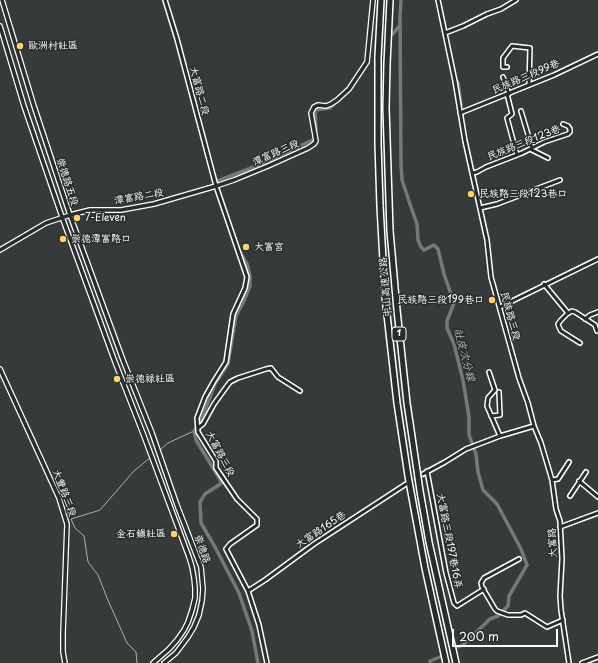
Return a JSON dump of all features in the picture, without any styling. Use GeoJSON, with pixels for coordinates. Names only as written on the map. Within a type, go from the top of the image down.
{"type":"FeatureCollection","features":[{"type":"Feature","properties":{"kind":"highway","name":"中山高速公路"},"geometry":{"type":"LineString","coordinates":[[381,0],[378,57],[378,144],[385,297],[396,396],[408,476],[425,568],[446,663]]}},
{"type":"Feature","properties":{"kind":"highway","name":"中山高速公路"},"geometry":{"type":"LineString","coordinates":[[390,0],[386,122],[390,232],[397,310],[407,403],[420,492],[429,542],[456,663]]}},
{"type":"Feature","properties":{"kind":"street","name":"崇德路五段"},"geometry":{"type":"LineString","coordinates":[[2,0],[34,106],[70,214],[123,360],[152,433]]}},
{"type":"Feature","properties":{"kind":"street","name":"大富路二段"},"geometry":{"type":"LineString","coordinates":[[165,0],[177,38],[216,186]]}},
{"type":"Feature","properties":{"kind":"street","name":"潭富路三段"},"geometry":{"type":"LineString","coordinates":[[216,186],[268,166],[314,144],[316,141],[311,113],[314,107],[318,105],[326,106],[337,100],[349,89],[367,62],[373,0]]}},
{"type":"Feature","properties":{"kind":"street","name":"民族路三段"},"geometry":{"type":"LineString","coordinates":[[438,0],[472,173],[487,240],[490,272],[519,378],[534,426]]}},
{"type":"Feature","properties":{"kind":"street"},"geometry":{"type":"LineString","coordinates":[[445,33],[501,9],[516,0]]}},
{"type":"Feature","properties":{"kind":"street","name":"崇德路五段"},"geometry":{"type":"LineString","coordinates":[[0,26],[24,106],[62,217],[115,362],[144,436]]}},
{"type":"Feature","properties":{"kind":"street"},"geometry":{"type":"LineString","coordinates":[[507,67],[503,67],[503,58],[512,46],[530,48],[529,86]]}},
{"type":"Feature","properties":{"kind":"street","name":"民族路三段99巷"},"geometry":{"type":"LineString","coordinates":[[460,113],[529,86],[598,54]]}},
{"type":"Feature","properties":{"kind":"street"},"geometry":{"type":"LineString","coordinates":[[503,77],[512,114],[507,118],[517,154]]}},
{"type":"Feature","properties":{"kind":"street"},"geometry":{"type":"LineString","coordinates":[[521,111],[531,149],[548,158]]}},
{"type":"Feature","properties":{"kind":"street","name":"民族路三段123巷"},"geometry":{"type":"LineString","coordinates":[[472,173],[531,149],[544,142],[568,134],[570,129],[568,126],[563,124]]}},
{"type":"Feature","properties":{"kind":"street"},"geometry":{"type":"LineString","coordinates":[[480,208],[497,204],[560,180]]}},
{"type":"Feature","properties":{"kind":"street","name":"潭富路二段"},"geometry":{"type":"LineString","coordinates":[[0,250],[46,223],[70,214],[90,210],[121,210],[154,204],[216,186]]}},
{"type":"Feature","properties":{"kind":"street","name":"大富路三段"},"geometry":{"type":"LineString","coordinates":[[216,186],[247,277],[245,288],[233,314],[226,362],[205,398],[197,418],[198,432],[216,461],[216,468],[227,485],[237,499],[257,519],[257,525],[226,548],[248,591],[259,625],[267,663]]}},
{"type":"Feature","properties":{"kind":"street"},"geometry":{"type":"LineString","coordinates":[[500,307],[544,284],[598,260]]}},
{"type":"Feature","properties":{"kind":"street"},"geometry":{"type":"LineString","coordinates":[[544,284],[568,313]]}},
{"type":"Feature","properties":{"kind":"street"},"geometry":{"type":"LineString","coordinates":[[580,343],[559,328],[558,324],[568,313],[572,311],[595,325],[597,331]]}},
{"type":"Feature","properties":{"kind":"street"},"geometry":{"type":"LineString","coordinates":[[585,319],[598,312]]}},
{"type":"Feature","properties":{"kind":"street"},"geometry":{"type":"LineString","coordinates":[[198,428],[203,424],[226,386],[238,378],[271,368],[278,377],[300,391]]}},
{"type":"Feature","properties":{"kind":"street","name":"大豐路三段"},"geometry":{"type":"LineString","coordinates":[[0,369],[59,498],[67,524],[63,633],[63,652],[65,663]]}},
{"type":"Feature","properties":{"kind":"street"},"geometry":{"type":"LineString","coordinates":[[489,372],[495,390],[488,398],[487,406],[500,436]]}},
{"type":"Feature","properties":{"kind":"street"},"geometry":{"type":"LineString","coordinates":[[491,416],[500,415],[499,392]]}},
{"type":"Feature","properties":{"kind":"street"},"geometry":{"type":"LineString","coordinates":[[423,474],[466,449],[500,436],[534,426]]}},
{"type":"Feature","properties":{"kind":"street","name":"大富路"},"geometry":{"type":"LineString","coordinates":[[534,426],[541,443],[552,480],[556,509],[560,521],[562,559],[560,596],[569,663]]}},
{"type":"Feature","properties":{"kind":"street","name":"崇德路"},"geometry":{"type":"LineString","coordinates":[[152,433],[177,505],[201,567],[203,589],[199,615],[194,627],[176,653],[164,663]]}},
{"type":"Feature","properties":{"kind":"street","name":"崇德路"},"geometry":{"type":"LineString","coordinates":[[144,436],[189,557],[195,588],[195,598],[192,610],[184,630],[169,650],[153,663]]}},
{"type":"Feature","properties":{"kind":"street"},"geometry":{"type":"LineString","coordinates":[[552,480],[558,479],[570,462]]}},
{"type":"Feature","properties":{"kind":"street","name":"大富路三段197巷16弄"},"geometry":{"type":"LineString","coordinates":[[427,472],[446,573],[454,603],[457,606],[484,590]]}},
{"type":"Feature","properties":{"kind":"street"},"geometry":{"type":"LineString","coordinates":[[570,496],[586,472]]}},
{"type":"Feature","properties":{"kind":"street"},"geometry":{"type":"LineString","coordinates":[[579,481],[598,497]]}},
{"type":"Feature","properties":{"kind":"street","name":"大富路165巷"},"geometry":{"type":"LineString","coordinates":[[248,591],[314,544],[406,484]]}},
{"type":"Feature","properties":{"kind":"street"},"geometry":{"type":"LineString","coordinates":[[560,527],[598,513]]}},
{"type":"Feature","properties":{"kind":"street"},"geometry":{"type":"LineString","coordinates":[[519,559],[484,578],[481,583],[495,609],[505,614],[521,615],[525,613],[547,627],[563,620]]}},
{"type":"Feature","properties":{"kind":"street"},"geometry":{"type":"LineString","coordinates":[[582,663],[598,658]]}},
{"type":"Feature","properties":{"kind":"waterway","name":"社皮次分線"},"geometry":{"type":"LineString","coordinates":[[401,0],[402,180],[417,224],[418,240],[424,250],[434,245],[438,249],[444,274],[454,303],[447,321],[447,328],[454,344],[463,380],[469,417],[469,435],[476,454],[478,472],[483,490],[497,504],[521,549],[527,565],[509,596],[508,606],[498,616],[490,619],[463,645],[458,647]]}},
{"type":"Feature","properties":{"kind":"waterway","name":"社皮次分線"},"geometry":{"type":"LineString","coordinates":[[393,34],[400,25]]}},
{"type":"Feature","properties":{"kind":"waterway"},"geometry":{"type":"LineString","coordinates":[[458,82],[461,105]]}},
{"type":"Feature","properties":{"kind":"waterway"},"geometry":{"type":"LineString","coordinates":[[216,185],[215,182],[259,165],[315,139],[315,110],[330,108],[336,102]]}},
{"type":"Feature","properties":{"kind":"waterway"},"geometry":{"type":"LineString","coordinates":[[238,248],[247,264],[250,276],[250,286],[236,316],[228,364],[215,384],[201,421],[194,431],[196,440],[222,483],[205,494],[200,502],[201,523],[239,593],[252,631],[258,663]]}},
{"type":"Feature","properties":{"kind":"waterway"},"geometry":{"type":"LineString","coordinates":[[160,450],[168,443],[194,431]]}},
{"type":"Feature","properties":{"kind":"waterway"},"geometry":{"type":"LineString","coordinates":[[137,663],[136,652],[127,643],[98,575],[88,562],[84,536],[75,528],[71,519],[100,510],[134,471],[151,457]]}},
{"type":"Feature","properties":{"kind":"waterway","name":"社皮次分線"},"geometry":{"type":"LineString","coordinates":[[430,663],[430,661],[440,657]]}},
{"type":"Feature","properties":{"kind":"tunnel"},"geometry":{"type":"LineString","coordinates":[[409,482],[423,474]]}},
{"type":"Feature","properties":{"kind":"place","name":"歐洲村社區"},"geometry":{"type":"Point","coordinates":[20,46]}},
{"type":"Feature","properties":{"kind":"place","name":"民族路三段123巷口"},"geometry":{"type":"Point","coordinates":[471,194]}},
{"type":"Feature","properties":{"kind":"place","name":"7-Eleven"},"geometry":{"type":"Point","coordinates":[77,218]}},
{"type":"Feature","properties":{"kind":"place","name":"崇德潭富路口"},"geometry":{"type":"Point","coordinates":[63,239]}},
{"type":"Feature","properties":{"kind":"place","name":"大富宮"},"geometry":{"type":"Point","coordinates":[246,247]}},
{"type":"Feature","properties":{"kind":"place","name":"民族路三段199巷口"},"geometry":{"type":"Point","coordinates":[492,300]}},
{"type":"Feature","properties":{"kind":"place","name":"崇德祿社區"},"geometry":{"type":"Point","coordinates":[117,379]}},
{"type":"Feature","properties":{"kind":"place","name":"金石鎮社區"},"geometry":{"type":"Point","coordinates":[174,534]}}]}
